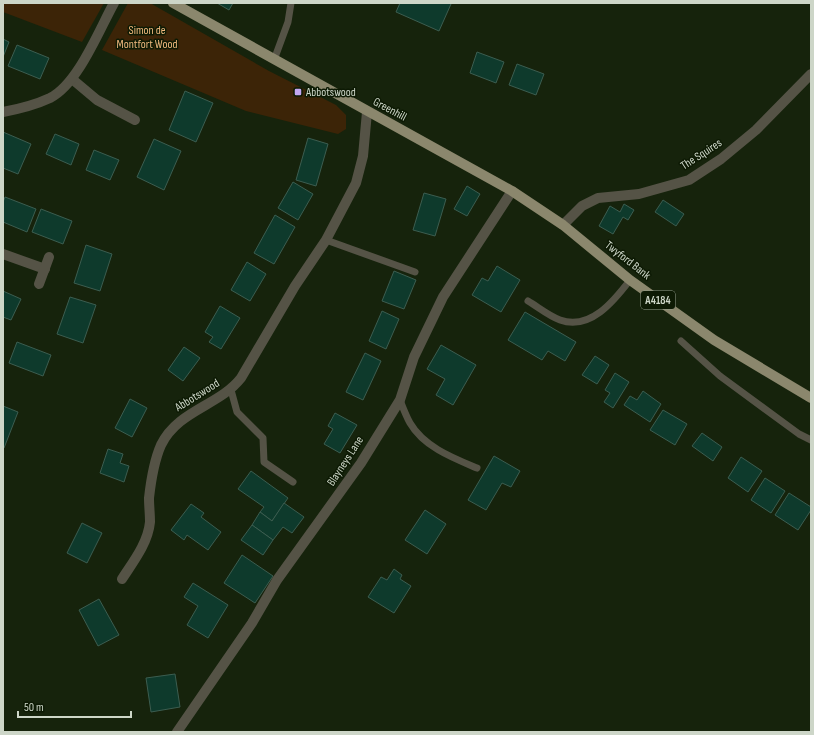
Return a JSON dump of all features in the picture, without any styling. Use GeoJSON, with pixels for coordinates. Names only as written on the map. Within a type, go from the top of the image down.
{"type":"FeatureCollection","features":[{"type":"Feature","properties":{"kind":"main road","name":"Greenhill"},"geometry":{"type":"LineString","coordinates":[[173,3],[367,112],[512,191]]}},
{"type":"Feature","properties":{"kind":"main road","name":"Twyford Bank"},"geometry":{"type":"LineString","coordinates":[[512,191],[563,225],[630,280],[714,340],[811,398]]}},
{"type":"Feature","properties":{"kind":"street"},"geometry":{"type":"LineString","coordinates":[[3,112],[29,106],[51,97],[72,79],[114,3]]}},
{"type":"Feature","properties":{"kind":"street","name":"The Squires"},"geometry":{"type":"LineString","coordinates":[[563,225],[582,206],[598,198],[639,194],[689,180],[721,159],[756,130],[811,74]]}},
{"type":"Feature","properties":{"kind":"street"},"geometry":{"type":"LineString","coordinates":[[72,79],[97,100],[135,120]]}},
{"type":"Feature","properties":{"kind":"street","name":"Abbotswood"},"geometry":{"type":"LineString","coordinates":[[122,579],[145,541],[150,523],[149,499],[153,468],[162,444],[174,426],[197,409],[218,399],[231,390],[241,378],[295,286],[326,240],[356,183],[362,156],[367,112]]}},
{"type":"Feature","properties":{"kind":"street","name":"Blayneys Lane"},"geometry":{"type":"LineString","coordinates":[[177,732],[252,623],[277,580],[361,463],[400,400],[414,357],[443,297],[512,191]]}},
{"type":"Feature","properties":{"kind":"street"},"geometry":{"type":"LineString","coordinates":[[3,254],[45,269]]}},
{"type":"Feature","properties":{"kind":"street"},"geometry":{"type":"LineString","coordinates":[[39,284],[49,257]]}},
{"type":"Feature","properties":{"kind":"lane"},"geometry":{"type":"LineString","coordinates":[[274,60],[288,22],[291,3]]}},
{"type":"Feature","properties":{"kind":"lane"},"geometry":{"type":"LineString","coordinates":[[326,240],[415,272]]}},
{"type":"Feature","properties":{"kind":"lane"},"geometry":{"type":"LineString","coordinates":[[528,301],[560,320],[581,323],[607,308],[630,280]]}},
{"type":"Feature","properties":{"kind":"lane"},"geometry":{"type":"LineString","coordinates":[[681,341],[720,376],[799,434],[811,440]]}},
{"type":"Feature","properties":{"kind":"lane"},"geometry":{"type":"LineString","coordinates":[[231,390],[237,412],[263,438],[264,462],[293,482]]}},
{"type":"Feature","properties":{"kind":"lane"},"geometry":{"type":"LineString","coordinates":[[400,400],[411,424],[427,443],[449,456],[477,468]]}},
{"type":"Feature","properties":{"kind":"green space","name":"Simon de Montfort Wood"},"geometry":{"type":"Polygon","coordinates":[[[3,3],[104,3],[82,42],[3,12],[3,3]]]}},
{"type":"Feature","properties":{"kind":"green space","name":"Simon de Montfort Wood"},"geometry":{"type":"Polygon","coordinates":[[[128,3],[150,3],[269,71],[336,105],[346,115],[346,129],[338,134],[246,111],[102,50],[128,3]]]}},
{"type":"Feature","properties":{"kind":"building"},"geometry":{"type":"Polygon","coordinates":[[[217,3],[233,3],[229,10],[217,3]]]}},
{"type":"Feature","properties":{"kind":"building"},"geometry":{"type":"Polygon","coordinates":[[[400,3],[451,4],[439,31],[396,12],[400,3]]]}},
{"type":"Feature","properties":{"kind":"building"},"geometry":{"type":"Polygon","coordinates":[[[3,39],[9,42],[3,57],[3,39]]]}},
{"type":"Feature","properties":{"kind":"building"},"geometry":{"type":"Polygon","coordinates":[[[17,45],[49,58],[40,79],[8,66],[17,45]]]}},
{"type":"Feature","properties":{"kind":"building"},"geometry":{"type":"Polygon","coordinates":[[[477,52],[504,62],[496,83],[470,73],[477,52]]]}},
{"type":"Feature","properties":{"kind":"building"},"geometry":{"type":"Polygon","coordinates":[[[517,64],[544,74],[536,95],[509,85],[517,64]]]}},
{"type":"Feature","properties":{"kind":"building"},"geometry":{"type":"Polygon","coordinates":[[[185,91],[213,103],[196,142],[169,130],[185,91]]]}},
{"type":"Feature","properties":{"kind":"building"},"geometry":{"type":"Polygon","coordinates":[[[3,132],[31,144],[18,174],[3,168],[3,132]]]}},
{"type":"Feature","properties":{"kind":"building"},"geometry":{"type":"Polygon","coordinates":[[[55,134],[79,144],[71,165],[46,154],[55,134]]]}},
{"type":"Feature","properties":{"kind":"building"},"geometry":{"type":"Polygon","coordinates":[[[308,138],[328,144],[316,186],[296,180],[308,138]]]}},
{"type":"Feature","properties":{"kind":"building"},"geometry":{"type":"Polygon","coordinates":[[[154,139],[181,151],[164,190],[137,177],[154,139]]]}},
{"type":"Feature","properties":{"kind":"building"},"geometry":{"type":"Polygon","coordinates":[[[94,150],[119,160],[110,180],[86,170],[94,150]]]}},
{"type":"Feature","properties":{"kind":"building"},"geometry":{"type":"Polygon","coordinates":[[[293,182],[313,194],[298,220],[278,208],[293,182]]]}},
{"type":"Feature","properties":{"kind":"building"},"geometry":{"type":"Polygon","coordinates":[[[467,186],[480,194],[467,216],[454,209],[467,186]]]}},
{"type":"Feature","properties":{"kind":"building"},"geometry":{"type":"Polygon","coordinates":[[[424,193],[446,199],[435,236],[413,230],[424,193]]]}},
{"type":"Feature","properties":{"kind":"building"},"geometry":{"type":"Polygon","coordinates":[[[5,197],[36,209],[27,232],[3,222],[3,202],[5,197]]]}},
{"type":"Feature","properties":{"kind":"building"},"geometry":{"type":"Polygon","coordinates":[[[663,200],[684,214],[676,226],[655,212],[663,200]]]}},
{"type":"Feature","properties":{"kind":"building"},"geometry":{"type":"Polygon","coordinates":[[[624,204],[634,210],[628,220],[623,217],[613,234],[599,226],[610,206],[620,212],[624,204]]]}},
{"type":"Feature","properties":{"kind":"building"},"geometry":{"type":"Polygon","coordinates":[[[41,209],[72,221],[63,244],[32,232],[41,209]]]}},
{"type":"Feature","properties":{"kind":"building"},"geometry":{"type":"Polygon","coordinates":[[[275,215],[295,227],[274,264],[254,253],[275,215]]]}},
{"type":"Feature","properties":{"kind":"building"},"geometry":{"type":"Polygon","coordinates":[[[86,245],[112,254],[100,291],[74,283],[86,245]]]}},
{"type":"Feature","properties":{"kind":"building"},"geometry":{"type":"Polygon","coordinates":[[[247,262],[266,274],[250,301],[231,290],[247,262]]]}},
{"type":"Feature","properties":{"kind":"building"},"geometry":{"type":"Polygon","coordinates":[[[497,266],[520,280],[501,312],[472,295],[482,278],[488,281],[497,266]]]}},
{"type":"Feature","properties":{"kind":"building"},"geometry":{"type":"Polygon","coordinates":[[[394,271],[416,280],[404,309],[382,301],[394,271]]]}},
{"type":"Feature","properties":{"kind":"building"},"geometry":{"type":"Polygon","coordinates":[[[3,291],[21,299],[11,320],[3,317],[3,291]]]}},
{"type":"Feature","properties":{"kind":"building"},"geometry":{"type":"Polygon","coordinates":[[[70,297],[96,305],[83,343],[57,334],[70,297]]]}},
{"type":"Feature","properties":{"kind":"building"},"geometry":{"type":"Polygon","coordinates":[[[220,306],[240,318],[221,349],[209,342],[213,337],[205,332],[220,306]]]}},
{"type":"Feature","properties":{"kind":"building"},"geometry":{"type":"Polygon","coordinates":[[[382,311],[399,319],[386,349],[369,341],[382,311]]]}},
{"type":"Feature","properties":{"kind":"building"},"geometry":{"type":"Polygon","coordinates":[[[525,312],[576,342],[565,361],[548,351],[542,360],[508,340],[525,312]]]}},
{"type":"Feature","properties":{"kind":"building"},"geometry":{"type":"Polygon","coordinates":[[[17,342],[51,355],[43,376],[9,363],[17,342]]]}},
{"type":"Feature","properties":{"kind":"building"},"geometry":{"type":"Polygon","coordinates":[[[441,345],[476,365],[453,405],[436,395],[445,379],[427,369],[441,345]]]}},
{"type":"Feature","properties":{"kind":"building"},"geometry":{"type":"Polygon","coordinates":[[[184,347],[200,358],[183,381],[168,370],[184,347]]]}},
{"type":"Feature","properties":{"kind":"building"},"geometry":{"type":"Polygon","coordinates":[[[365,353],[381,361],[363,400],[346,392],[365,353]]]}},
{"type":"Feature","properties":{"kind":"building"},"geometry":{"type":"Polygon","coordinates":[[[595,356],[609,365],[597,384],[582,375],[595,356]]]}},
{"type":"Feature","properties":{"kind":"building"},"geometry":{"type":"Polygon","coordinates":[[[615,373],[629,382],[613,408],[604,402],[610,393],[605,390],[615,373]]]}},
{"type":"Feature","properties":{"kind":"building"},"geometry":{"type":"Polygon","coordinates":[[[643,391],[661,404],[650,422],[624,405],[630,396],[637,400],[643,391]]]}},
{"type":"Feature","properties":{"kind":"building"},"geometry":{"type":"Polygon","coordinates":[[[130,399],[147,408],[132,437],[115,428],[130,399]]]}},
{"type":"Feature","properties":{"kind":"building"},"geometry":{"type":"Polygon","coordinates":[[[3,406],[18,412],[4,448],[3,448],[3,406]]]}},
{"type":"Feature","properties":{"kind":"building"},"geometry":{"type":"Polygon","coordinates":[[[663,410],[687,424],[675,445],[650,430],[663,410]]]}},
{"type":"Feature","properties":{"kind":"building"},"geometry":{"type":"Polygon","coordinates":[[[335,413],[357,425],[340,453],[324,444],[333,429],[328,426],[335,413]]]}},
{"type":"Feature","properties":{"kind":"building"},"geometry":{"type":"Polygon","coordinates":[[[702,433],[722,447],[713,461],[692,446],[702,433]]]}},
{"type":"Feature","properties":{"kind":"building"},"geometry":{"type":"Polygon","coordinates":[[[108,449],[123,454],[120,463],[129,466],[124,482],[100,473],[108,449]]]}},
{"type":"Feature","properties":{"kind":"building"},"geometry":{"type":"Polygon","coordinates":[[[494,456],[520,471],[511,487],[502,483],[486,510],[468,500],[494,456]]]}},
{"type":"Feature","properties":{"kind":"building"},"geometry":{"type":"Polygon","coordinates":[[[741,457],[762,471],[748,492],[728,478],[741,457]]]}},
{"type":"Feature","properties":{"kind":"building"},"geometry":{"type":"Polygon","coordinates":[[[251,471],[288,498],[272,521],[260,512],[264,507],[238,489],[251,471]]]}},
{"type":"Feature","properties":{"kind":"building"},"geometry":{"type":"Polygon","coordinates":[[[765,478],[785,491],[771,513],[751,500],[765,478]]]}},
{"type":"Feature","properties":{"kind":"building"},"geometry":{"type":"Polygon","coordinates":[[[789,493],[811,507],[811,510],[798,530],[775,515],[789,493]]]}},
{"type":"Feature","properties":{"kind":"building"},"geometry":{"type":"Polygon","coordinates":[[[284,503],[304,517],[292,533],[283,527],[273,540],[252,525],[260,512],[272,521],[284,503]]]}},
{"type":"Feature","properties":{"kind":"building"},"geometry":{"type":"Polygon","coordinates":[[[191,504],[204,513],[201,517],[221,532],[208,550],[187,535],[184,540],[171,530],[191,504]]]}},
{"type":"Feature","properties":{"kind":"building"},"geometry":{"type":"Polygon","coordinates":[[[425,510],[446,524],[427,554],[405,540],[425,510]]]}},
{"type":"Feature","properties":{"kind":"building"},"geometry":{"type":"Polygon","coordinates":[[[82,523],[102,533],[87,563],[67,553],[82,523]]]}},
{"type":"Feature","properties":{"kind":"building"},"geometry":{"type":"Polygon","coordinates":[[[252,525],[273,540],[263,555],[241,540],[252,525]]]}},
{"type":"Feature","properties":{"kind":"building"},"geometry":{"type":"Polygon","coordinates":[[[242,555],[273,576],[255,603],[224,583],[242,555]]]}},
{"type":"Feature","properties":{"kind":"building"},"geometry":{"type":"Polygon","coordinates":[[[394,569],[402,575],[400,579],[411,586],[394,613],[368,597],[381,577],[387,580],[394,569]]]}},
{"type":"Feature","properties":{"kind":"building"},"geometry":{"type":"Polygon","coordinates":[[[193,583],[228,605],[208,638],[187,625],[198,606],[184,597],[193,583]]]}},
{"type":"Feature","properties":{"kind":"building"},"geometry":{"type":"Polygon","coordinates":[[[99,599],[119,635],[98,646],[79,610],[99,599]]]}},
{"type":"Feature","properties":{"kind":"building"},"geometry":{"type":"Polygon","coordinates":[[[175,674],[180,707],[151,712],[146,678],[175,674]]]}},
{"type":"Feature","properties":{"kind":"place","name":"Abbotswood"},"geometry":{"type":"Point","coordinates":[298,92]}}]}
